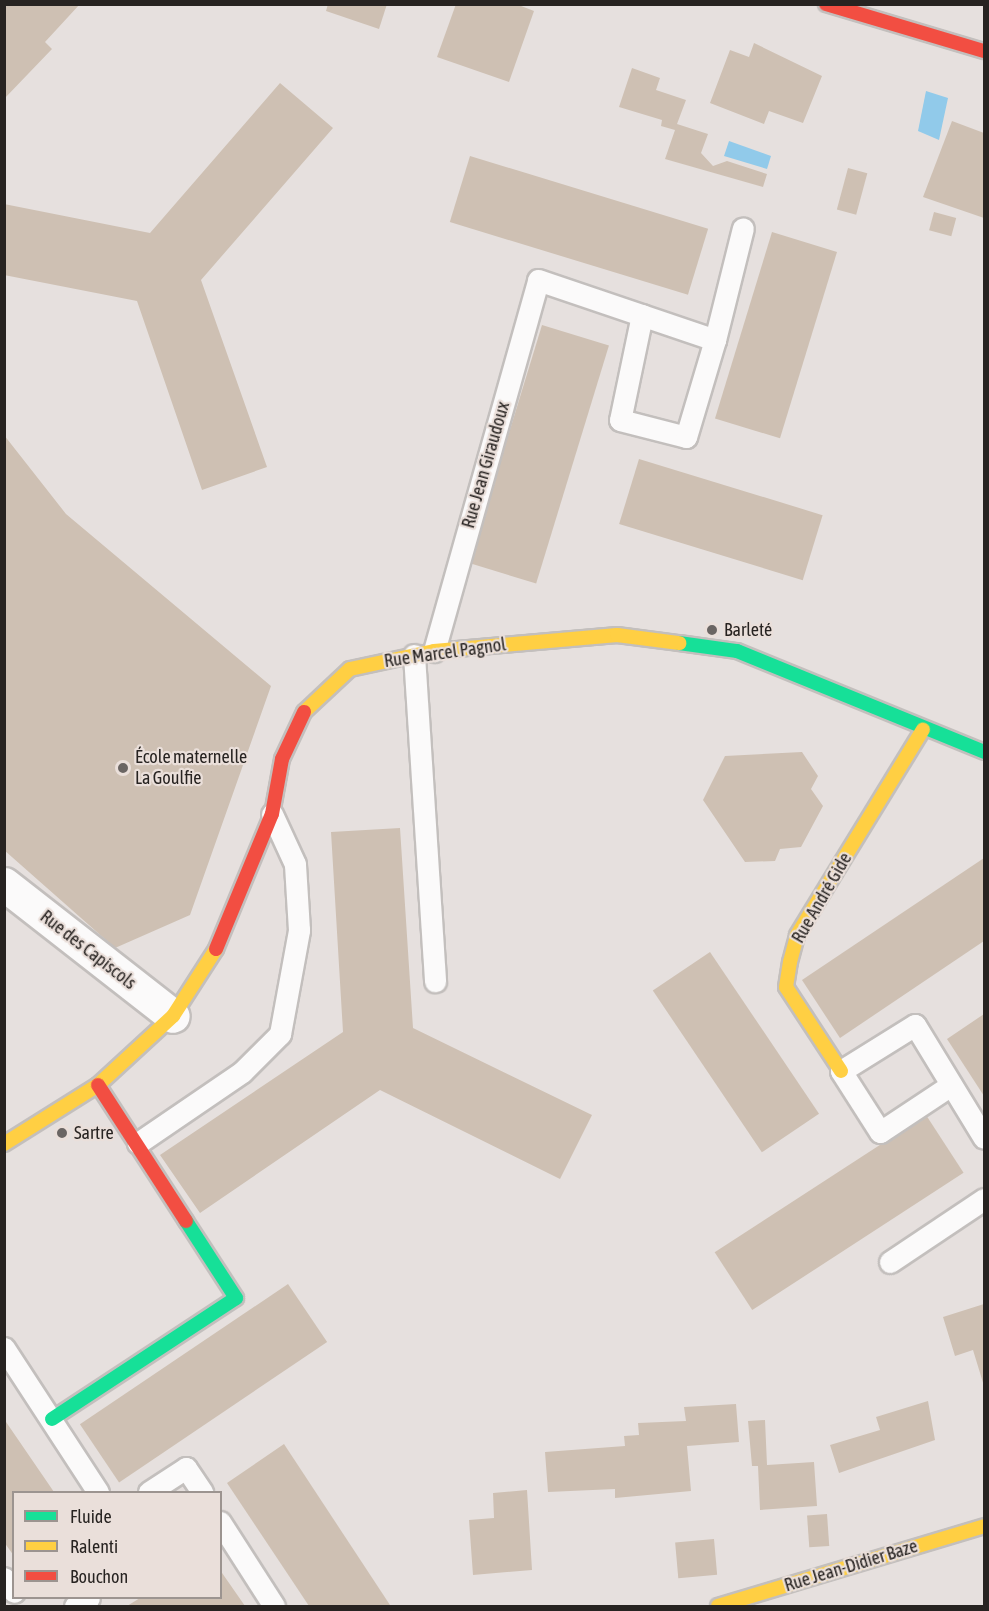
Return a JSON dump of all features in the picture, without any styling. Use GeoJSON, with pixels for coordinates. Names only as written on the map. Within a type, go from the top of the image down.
{"type":"FeatureCollection","features":[{"type":"Feature","properties":{"kind":"street"},"geometry":{"type":"LineString","coordinates":[[825,4],[984,51]]}},
{"type":"Feature","properties":{"kind":"street","name":"Rue Marcel Pagnol"},"geometry":{"type":"LineString","coordinates":[[4,1143],[98,1085],[173,1016],[201,979],[230,923],[272,814],[282,759],[306,708],[350,669],[424,653],[617,635],[737,651],[984,752]]}},
{"type":"Feature","properties":{"kind":"street","name":"Rue André Gide"},"geometry":{"type":"LineString","coordinates":[[841,1071],[786,987],[790,962],[797,935],[923,729]]}},
{"type":"Feature","properties":{"kind":"street","name":"Rue des Capiscols"},"geometry":{"type":"LineString","coordinates":[[4,884],[173,1016]]}},
{"type":"Feature","properties":{"kind":"street"},"geometry":{"type":"LineString","coordinates":[[52,1419],[236,1298],[138,1143],[98,1085]]}},
{"type":"Feature","properties":{"kind":"street","name":"Rue Jean-Didier Baze"},"geometry":{"type":"LineString","coordinates":[[718,1606],[984,1526]]}},
{"type":"Feature","properties":{"kind":"lane"},"geometry":{"type":"LineString","coordinates":[[716,339],[642,315],[620,420],[686,437],[716,339],[743,228]]}},
{"type":"Feature","properties":{"kind":"lane","name":"Rue Jean Giraudoux"},"geometry":{"type":"LineString","coordinates":[[435,981],[424,653],[538,280],[642,315]]}},
{"type":"Feature","properties":{"kind":"lane"},"geometry":{"type":"LineString","coordinates":[[138,1143],[242,1072],[280,1034],[299,930],[296,864],[272,814]]}},
{"type":"Feature","properties":{"kind":"lane"},"geometry":{"type":"LineString","coordinates":[[951,1085],[880,1132],[841,1071],[915,1025],[984,1138]]}},
{"type":"Feature","properties":{"kind":"lane"},"geometry":{"type":"LineString","coordinates":[[890,1262],[984,1199]]}},
{"type":"Feature","properties":{"kind":"lane"},"geometry":{"type":"LineString","coordinates":[[4,1348],[97,1491]]}},
{"type":"Feature","properties":{"kind":"lane"},"geometry":{"type":"LineString","coordinates":[[151,1491],[186,1468],[201,1491]]}},
{"type":"Feature","properties":{"kind":"lane"},"geometry":{"type":"LineString","coordinates":[[222,1525],[273,1606]]}},
{"type":"Feature","properties":{"kind":"water"},"geometry":{"type":"Polygon","coordinates":[[[926,91],[948,98],[939,140],[918,131],[926,91]]]}},
{"type":"Feature","properties":{"kind":"water"},"geometry":{"type":"Polygon","coordinates":[[[729,141],[771,156],[767,169],[724,156],[729,141]]]}},
{"type":"Feature","properties":{"kind":"building"},"geometry":{"type":"Polygon","coordinates":[[[4,4],[80,4],[45,42],[52,49],[4,99],[4,4]]]}},
{"type":"Feature","properties":{"kind":"building"},"geometry":{"type":"Polygon","coordinates":[[[328,4],[387,4],[379,29],[326,11],[328,4]]]}},
{"type":"Feature","properties":{"kind":"building"},"geometry":{"type":"Polygon","coordinates":[[[456,4],[516,4],[534,11],[509,82],[437,57],[456,4]]]}},
{"type":"Feature","properties":{"kind":"building"},"geometry":{"type":"Polygon","coordinates":[[[754,43],[822,76],[803,123],[769,111],[764,124],[710,103],[730,50],[749,57],[754,43]]]}},
{"type":"Feature","properties":{"kind":"building"},"geometry":{"type":"Polygon","coordinates":[[[632,68],[660,78],[656,90],[686,100],[677,124],[708,134],[701,153],[713,166],[727,161],[767,174],[763,187],[665,159],[675,130],[661,126],[662,120],[619,107],[632,68]]]}},
{"type":"Feature","properties":{"kind":"building"},"geometry":{"type":"Polygon","coordinates":[[[280,83],[333,128],[201,280],[267,467],[202,490],[137,301],[4,275],[4,204],[150,233],[280,83]]]}},
{"type":"Feature","properties":{"kind":"building"},"geometry":{"type":"Polygon","coordinates":[[[952,121],[984,133],[984,218],[923,197],[952,121]]]}},
{"type":"Feature","properties":{"kind":"building"},"geometry":{"type":"Polygon","coordinates":[[[470,156],[708,229],[688,295],[450,222],[470,156]]]}},
{"type":"Feature","properties":{"kind":"building"},"geometry":{"type":"Polygon","coordinates":[[[848,168],[867,173],[856,215],[837,210],[848,168]]]}},
{"type":"Feature","properties":{"kind":"building"},"geometry":{"type":"Polygon","coordinates":[[[934,212],[956,218],[951,236],[929,230],[934,212]]]}},
{"type":"Feature","properties":{"kind":"building"},"geometry":{"type":"Polygon","coordinates":[[[772,232],[837,252],[780,438],[715,418],[772,232]]]}},
{"type":"Feature","properties":{"kind":"building"},"geometry":{"type":"Polygon","coordinates":[[[542,325],[609,345],[536,584],[469,563],[542,325]]]}},
{"type":"Feature","properties":{"kind":"building","name":"École maternelle La Goulfie"},"geometry":{"type":"Polygon","coordinates":[[[4,435],[66,514],[271,686],[190,915],[115,948],[4,850],[4,435]]]}},
{"type":"Feature","properties":{"kind":"building"},"geometry":{"type":"Polygon","coordinates":[[[639,459],[823,515],[803,580],[619,524],[639,459]]]}},
{"type":"Feature","properties":{"kind":"building"},"geometry":{"type":"Polygon","coordinates":[[[802,752],[818,776],[811,789],[823,806],[801,847],[780,849],[775,861],[745,862],[703,800],[725,756],[802,752]]]}},
{"type":"Feature","properties":{"kind":"building"},"geometry":{"type":"Polygon","coordinates":[[[400,828],[413,1028],[592,1115],[560,1179],[380,1090],[200,1213],[160,1155],[343,1032],[331,832],[400,828]]]}},
{"type":"Feature","properties":{"kind":"building"},"geometry":{"type":"Polygon","coordinates":[[[984,858],[984,941],[840,1038],[802,980],[984,858]]]}},
{"type":"Feature","properties":{"kind":"building"},"geometry":{"type":"Polygon","coordinates":[[[710,952],[819,1114],[762,1152],[653,991],[710,952]]]}},
{"type":"Feature","properties":{"kind":"building"},"geometry":{"type":"Polygon","coordinates":[[[984,1014],[984,1096],[947,1039],[984,1014]]]}},
{"type":"Feature","properties":{"kind":"building"},"geometry":{"type":"Polygon","coordinates":[[[926,1115],[964,1173],[752,1310],[715,1252],[926,1115]]]}},
{"type":"Feature","properties":{"kind":"building"},"geometry":{"type":"Polygon","coordinates":[[[288,1284],[327,1342],[119,1482],[80,1424],[288,1284]]]}},
{"type":"Feature","properties":{"kind":"building"},"geometry":{"type":"Polygon","coordinates":[[[984,1304],[984,1386],[973,1350],[955,1356],[943,1317],[984,1304]]]}},
{"type":"Feature","properties":{"kind":"building"},"geometry":{"type":"Polygon","coordinates":[[[928,1401],[935,1440],[839,1473],[830,1445],[880,1430],[876,1417],[928,1401]]]}},
{"type":"Feature","properties":{"kind":"building"},"geometry":{"type":"Polygon","coordinates":[[[736,1404],[739,1442],[687,1446],[691,1491],[615,1498],[615,1489],[548,1492],[545,1452],[625,1446],[624,1436],[639,1435],[638,1423],[686,1421],[684,1407],[736,1404]]]}},
{"type":"Feature","properties":{"kind":"building"},"geometry":{"type":"Polygon","coordinates":[[[4,1419],[53,1491],[12,1491],[12,1553],[4,1542],[4,1419]]]}},
{"type":"Feature","properties":{"kind":"building"},"geometry":{"type":"Polygon","coordinates":[[[765,1420],[767,1465],[814,1462],[817,1506],[760,1510],[758,1466],[752,1466],[748,1421],[765,1420]]]}},
{"type":"Feature","properties":{"kind":"building"},"geometry":{"type":"Polygon","coordinates":[[[284,1444],[389,1606],[309,1606],[227,1483],[284,1444]]]}},
{"type":"Feature","properties":{"kind":"building"},"geometry":{"type":"Polygon","coordinates":[[[527,1490],[532,1570],[473,1575],[469,1520],[494,1518],[493,1493],[527,1490]]]}},
{"type":"Feature","properties":{"kind":"building"},"geometry":{"type":"Polygon","coordinates":[[[827,1514],[829,1546],[809,1547],[807,1515],[827,1514]]]}},
{"type":"Feature","properties":{"kind":"building"},"geometry":{"type":"Polygon","coordinates":[[[714,1539],[717,1575],[678,1578],[675,1542],[714,1539]]]}},
{"type":"Feature","properties":{"kind":"building"},"geometry":{"type":"Polygon","coordinates":[[[222,1573],[245,1606],[127,1606],[138,1599],[222,1599],[222,1573]]]}},
{"type":"Feature","properties":{"kind":"traffic: fast"},"geometry":{"type":"LineString","coordinates":[[679,643],[737,651],[984,752]]}},
{"type":"Feature","properties":{"kind":"traffic: fast"},"geometry":{"type":"LineString","coordinates":[[52,1419],[236,1298],[186,1221]]}},
{"type":"Feature","properties":{"kind":"traffic: slow"},"geometry":{"type":"LineString","coordinates":[[304,712],[350,669],[434,651],[617,635],[679,643]]}},
{"type":"Feature","properties":{"kind":"traffic: slow"},"geometry":{"type":"LineString","coordinates":[[841,1071],[786,987],[790,962],[797,935],[923,729]]}},
{"type":"Feature","properties":{"kind":"traffic: slow"},"geometry":{"type":"LineString","coordinates":[[4,1144],[98,1085],[173,1016],[216,949]]}},
{"type":"Feature","properties":{"kind":"traffic: slow"},"geometry":{"type":"LineString","coordinates":[[718,1606],[984,1526]]}},
{"type":"Feature","properties":{"kind":"traffic: jam"},"geometry":{"type":"LineString","coordinates":[[826,4],[984,51]]}},
{"type":"Feature","properties":{"kind":"traffic: jam"},"geometry":{"type":"LineString","coordinates":[[216,949],[272,814],[282,759],[304,712]]}},
{"type":"Feature","properties":{"kind":"traffic: jam"},"geometry":{"type":"LineString","coordinates":[[98,1085],[186,1221]]}},
{"type":"Feature","properties":{"kind":"place","name":"Barleté"},"geometry":{"type":"Point","coordinates":[712,630]}},
{"type":"Feature","properties":{"kind":"place","name":"École maternelle La Goulfie"},"geometry":{"type":"Point","coordinates":[123,768]}},
{"type":"Feature","properties":{"kind":"place","name":"Sartre"},"geometry":{"type":"Point","coordinates":[62,1133]}}]}
